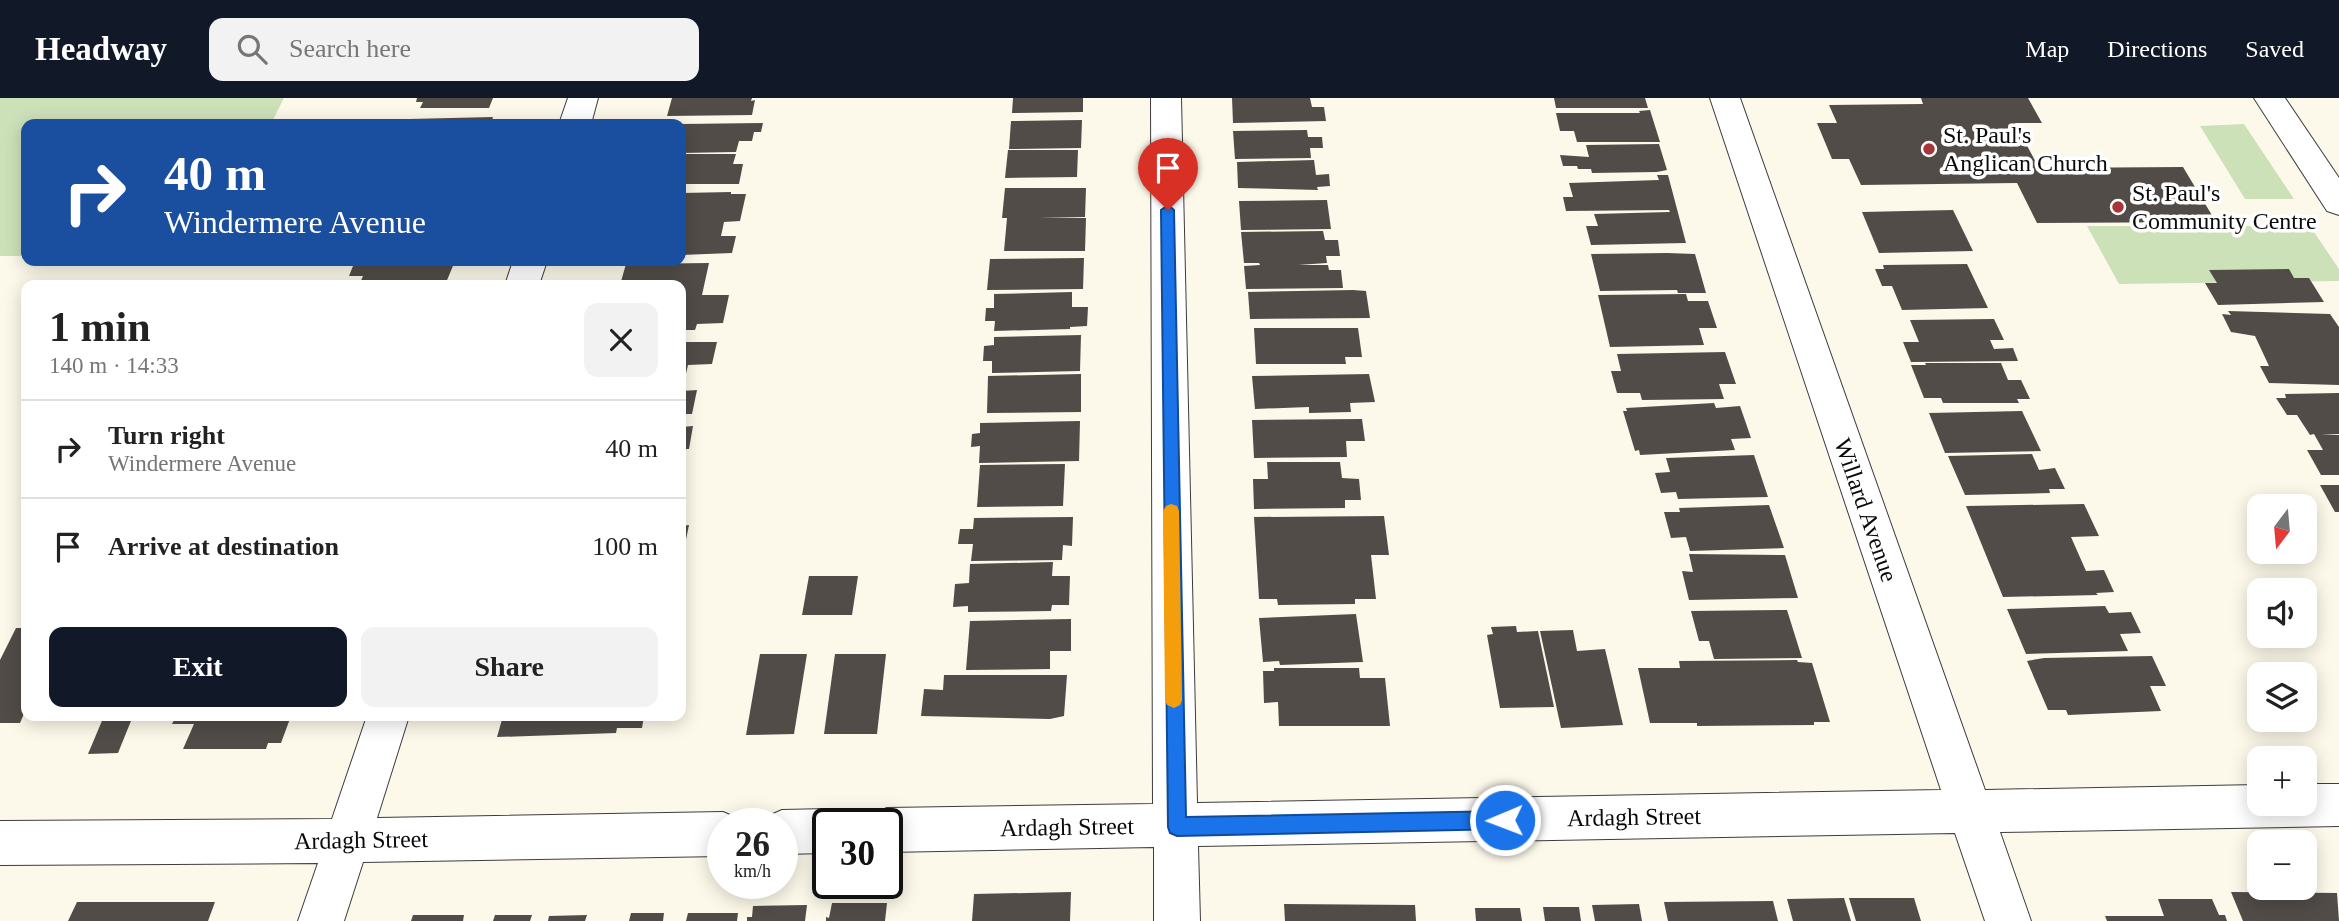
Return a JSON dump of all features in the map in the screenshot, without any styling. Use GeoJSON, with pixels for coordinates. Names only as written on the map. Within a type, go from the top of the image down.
{"type":"FeatureCollection","features":[{"type":"Feature","properties":{"kind":"street"},"geometry":{"type":"LineString","coordinates":[[577,119],[583,98]]}},
{"type":"Feature","properties":{"kind":"street"},"geometry":{"type":"LineString","coordinates":[[1166,98],[1177,921]]}},
{"type":"Feature","properties":{"kind":"street","name":"Willard Avenue"},"geometry":{"type":"LineString","coordinates":[[1725,98],[2008,921]]}},
{"type":"Feature","properties":{"kind":"street"},"geometry":{"type":"LineString","coordinates":[[2269,98],[2339,203]]}},
{"type":"Feature","properties":{"kind":"street"},"geometry":{"type":"LineString","coordinates":[[321,921],[386,721]]}},
{"type":"Feature","properties":{"kind":"street","name":"Ardagh Street"},"geometry":{"type":"LineString","coordinates":[[903,830],[2339,805]]}},
{"type":"Feature","properties":{"kind":"street","name":"Ardagh Street"},"geometry":{"type":"LineString","coordinates":[[0,843],[707,834]]}},
{"type":"Feature","properties":{"kind":"green space"},"geometry":{"type":"Polygon","coordinates":[[[0,98],[284,98],[274,119],[21,119],[21,256],[0,256],[0,98]]]}},
{"type":"Feature","properties":{"kind":"green space"},"geometry":{"type":"Polygon","coordinates":[[[2244,124],[2294,199],[2245,199],[2200,126],[2244,124]]]}},
{"type":"Feature","properties":{"kind":"green space"},"geometry":{"type":"Polygon","coordinates":[[[2087,226],[2310,226],[2339,269],[2339,281],[2119,284],[2087,226]]]}},
{"type":"Feature","properties":{"kind":"building"},"geometry":{"type":"Polygon","coordinates":[[[417,98],[493,98],[489,108],[420,108],[423,102],[416,102],[417,98]]]}},
{"type":"Feature","properties":{"kind":"building"},"geometry":{"type":"Polygon","coordinates":[[[672,98],[755,100],[752,115],[667,116],[672,98]]]}},
{"type":"Feature","properties":{"kind":"building"},"geometry":{"type":"Polygon","coordinates":[[[1013,98],[1083,98],[1083,112],[1012,113],[1013,98]]]}},
{"type":"Feature","properties":{"kind":"building"},"geometry":{"type":"Polygon","coordinates":[[[1232,98],[1310,98],[1312,107],[1324,107],[1326,121],[1233,123],[1232,98]]]}},
{"type":"Feature","properties":{"kind":"building"},"geometry":{"type":"Polygon","coordinates":[[[1554,98],[1645,98],[1648,108],[1556,108],[1554,98]]]}},
{"type":"Feature","properties":{"kind":"building","name":"St. Paul's Anglican Church"},"geometry":{"type":"Polygon","coordinates":[[[1921,98],[2028,98],[2042,123],[2015,123],[2039,168],[2183,167],[2216,222],[2037,223],[2017,183],[1861,185],[1849,159],[1832,159],[1817,123],[1837,123],[1829,105],[1923,104],[1921,98]]]}},
{"type":"Feature","properties":{"kind":"building"},"geometry":{"type":"Polygon","coordinates":[[[1650,110],[1660,142],[1577,142],[1574,131],[1560,131],[1556,113],[1640,113],[1639,111],[1650,110]]]}},
{"type":"Feature","properties":{"kind":"building"},"geometry":{"type":"Polygon","coordinates":[[[493,117],[492,119],[410,119],[493,117]]]}},
{"type":"Feature","properties":{"kind":"building"},"geometry":{"type":"Polygon","coordinates":[[[1082,120],[1081,148],[1009,149],[1011,121],[1082,120]]]}},
{"type":"Feature","properties":{"kind":"building"},"geometry":{"type":"Polygon","coordinates":[[[763,123],[761,132],[754,132],[752,141],[739,141],[736,152],[686,153],[686,124],[763,123]]]}},
{"type":"Feature","properties":{"kind":"building"},"geometry":{"type":"Polygon","coordinates":[[[1307,130],[1308,137],[1322,137],[1323,148],[1310,148],[1311,158],[1235,159],[1233,131],[1307,130]]]}},
{"type":"Feature","properties":{"kind":"building"},"geometry":{"type":"Polygon","coordinates":[[[1659,144],[1667,170],[1657,172],[1592,173],[1591,169],[1563,166],[1560,155],[1589,157],[1586,145],[1659,144]]]}},
{"type":"Feature","properties":{"kind":"building"},"geometry":{"type":"Polygon","coordinates":[[[1008,150],[1078,150],[1077,177],[1005,178],[1008,150]]]}},
{"type":"Feature","properties":{"kind":"building"},"geometry":{"type":"Polygon","coordinates":[[[686,154],[736,154],[733,164],[743,164],[739,184],[686,184],[686,154]]]}},
{"type":"Feature","properties":{"kind":"building"},"geometry":{"type":"Polygon","coordinates":[[[1314,160],[1316,175],[1329,174],[1330,186],[1317,187],[1318,190],[1238,188],[1237,162],[1314,160]]]}},
{"type":"Feature","properties":{"kind":"building"},"geometry":{"type":"Polygon","coordinates":[[[1657,175],[1668,175],[1686,243],[1591,245],[1586,226],[1598,226],[1594,214],[1670,212],[1669,210],[1566,211],[1563,197],[1573,197],[1569,183],[1659,180],[1657,175]]]}},
{"type":"Feature","properties":{"kind":"building"},"geometry":{"type":"Polygon","coordinates":[[[1005,188],[1086,188],[1085,217],[1039,218],[1086,218],[1085,251],[1004,251],[1007,218],[1002,218],[1005,188]]]}},
{"type":"Feature","properties":{"kind":"building"},"geometry":{"type":"Polygon","coordinates":[[[686,193],[746,194],[740,221],[724,222],[721,236],[736,236],[732,253],[686,255],[686,193]]]}},
{"type":"Feature","properties":{"kind":"building"},"geometry":{"type":"Polygon","coordinates":[[[1327,200],[1331,229],[1241,230],[1239,201],[1327,200]]]}},
{"type":"Feature","properties":{"kind":"building"},"geometry":{"type":"Polygon","coordinates":[[[1953,210],[1973,251],[1879,253],[1862,212],[1953,210]]]}},
{"type":"Feature","properties":{"kind":"building"},"geometry":{"type":"Polygon","coordinates":[[[1323,231],[1325,240],[1338,240],[1340,256],[1326,256],[1327,263],[1298,265],[1328,265],[1329,270],[1341,270],[1343,288],[1246,289],[1244,266],[1260,265],[1244,263],[1241,232],[1323,231]]]}},
{"type":"Feature","properties":{"kind":"building"},"geometry":{"type":"Polygon","coordinates":[[[1591,254],[1695,254],[1706,293],[1678,293],[1677,290],[1600,291],[1591,254]]]}},
{"type":"Feature","properties":{"kind":"building"},"geometry":{"type":"Polygon","coordinates":[[[1084,258],[1083,289],[987,290],[990,259],[1084,258]]]}},
{"type":"Feature","properties":{"kind":"building"},"geometry":{"type":"Polygon","coordinates":[[[686,263],[709,263],[702,295],[729,295],[723,323],[697,324],[695,330],[686,330],[686,280],[621,280],[625,266],[686,266],[686,263]]]}},
{"type":"Feature","properties":{"kind":"building"},"geometry":{"type":"Polygon","coordinates":[[[1967,264],[1988,308],[1902,310],[1892,286],[1882,286],[1875,269],[1884,269],[1883,265],[1967,264]]]}},
{"type":"Feature","properties":{"kind":"building"},"geometry":{"type":"Polygon","coordinates":[[[353,266],[453,266],[447,280],[361,280],[363,276],[349,276],[353,266]]]}},
{"type":"Feature","properties":{"kind":"building"},"geometry":{"type":"Polygon","coordinates":[[[2289,269],[2294,278],[2309,278],[2324,302],[2218,305],[2205,283],[2217,283],[2209,270],[2289,269]]]}},
{"type":"Feature","properties":{"kind":"building"},"geometry":{"type":"Polygon","coordinates":[[[1366,291],[1370,318],[1250,319],[1248,292],[1366,291]]]}},
{"type":"Feature","properties":{"kind":"building"},"geometry":{"type":"Polygon","coordinates":[[[1072,292],[1072,307],[1088,307],[1087,326],[994,331],[995,321],[985,321],[986,308],[994,308],[994,294],[1072,292]]]}},
{"type":"Feature","properties":{"kind":"building"},"geometry":{"type":"Polygon","coordinates":[[[1686,294],[1688,301],[1708,301],[1717,328],[1699,328],[1704,345],[1610,347],[1598,295],[1686,294]]]}},
{"type":"Feature","properties":{"kind":"building"},"geometry":{"type":"Polygon","coordinates":[[[2228,311],[2330,314],[2339,327],[2339,385],[2269,383],[2260,366],[2269,366],[2255,336],[2231,332],[2222,314],[2231,315],[2228,311]]]}},
{"type":"Feature","properties":{"kind":"building"},"geometry":{"type":"Polygon","coordinates":[[[1994,319],[2004,340],[1990,340],[1994,349],[2013,348],[2018,361],[1911,362],[1903,342],[1919,342],[1910,320],[1994,319]]]}},
{"type":"Feature","properties":{"kind":"building"},"geometry":{"type":"Polygon","coordinates":[[[1254,328],[1358,328],[1362,357],[1345,357],[1346,364],[1256,364],[1254,328]]]}},
{"type":"Feature","properties":{"kind":"building"},"geometry":{"type":"Polygon","coordinates":[[[1081,335],[1080,371],[992,373],[992,361],[983,361],[984,346],[994,345],[994,337],[1081,335]]]}},
{"type":"Feature","properties":{"kind":"building"},"geometry":{"type":"Polygon","coordinates":[[[686,342],[717,342],[712,364],[688,365],[686,374],[686,342]]]}},
{"type":"Feature","properties":{"kind":"building"},"geometry":{"type":"Polygon","coordinates":[[[1725,352],[1736,384],[1719,384],[1724,399],[1642,400],[1640,393],[1617,393],[1611,371],[1621,371],[1617,354],[1725,352]]]}},
{"type":"Feature","properties":{"kind":"building"},"geometry":{"type":"Polygon","coordinates":[[[1925,363],[2001,363],[2008,380],[2021,380],[2030,399],[2017,399],[2019,403],[1943,403],[1941,398],[1924,398],[1911,365],[1926,365],[1925,363]]]}},
{"type":"Feature","properties":{"kind":"building"},"geometry":{"type":"Polygon","coordinates":[[[1081,374],[1081,412],[987,413],[988,376],[1081,374]]]}},
{"type":"Feature","properties":{"kind":"building"},"geometry":{"type":"Polygon","coordinates":[[[1369,374],[1375,402],[1350,403],[1351,412],[1309,413],[1309,407],[1255,409],[1252,376],[1369,374]]]}},
{"type":"Feature","properties":{"kind":"building"},"geometry":{"type":"Polygon","coordinates":[[[697,390],[692,414],[686,414],[686,391],[697,390]]]}},
{"type":"Feature","properties":{"kind":"building"},"geometry":{"type":"Polygon","coordinates":[[[2339,393],[2339,434],[2321,434],[2339,435],[2339,475],[2321,475],[2307,450],[2323,450],[2314,434],[2310,435],[2297,415],[2287,415],[2276,398],[2286,398],[2285,394],[2339,393]]]}},
{"type":"Feature","properties":{"kind":"building"},"geometry":{"type":"Polygon","coordinates":[[[1714,403],[1716,408],[1740,406],[1751,438],[1731,439],[1735,450],[1640,455],[1639,450],[1635,451],[1623,411],[1627,411],[1626,408],[1714,403]]]}},
{"type":"Feature","properties":{"kind":"building"},"geometry":{"type":"Polygon","coordinates":[[[2022,411],[2041,451],[1945,453],[1929,413],[2022,411]]]}},
{"type":"Feature","properties":{"kind":"building"},"geometry":{"type":"Polygon","coordinates":[[[1362,419],[1365,441],[1346,441],[1347,457],[1254,458],[1252,420],[1362,419]]]}},
{"type":"Feature","properties":{"kind":"building"},"geometry":{"type":"Polygon","coordinates":[[[1080,421],[1079,461],[979,463],[980,446],[971,447],[972,434],[980,433],[980,423],[1080,421]]]}},
{"type":"Feature","properties":{"kind":"building"},"geometry":{"type":"Polygon","coordinates":[[[693,426],[689,449],[686,449],[686,427],[693,426]]]}},
{"type":"Feature","properties":{"kind":"building"},"geometry":{"type":"Polygon","coordinates":[[[2032,454],[2039,470],[2055,468],[2065,489],[2049,489],[2050,493],[1965,495],[1948,456],[2032,454]]]}},
{"type":"Feature","properties":{"kind":"building"},"geometry":{"type":"Polygon","coordinates":[[[1754,455],[1768,497],[1678,499],[1676,492],[1661,493],[1655,473],[1670,472],[1666,458],[1754,455]]]}},
{"type":"Feature","properties":{"kind":"building"},"geometry":{"type":"Polygon","coordinates":[[[1267,462],[1340,462],[1342,478],[1359,479],[1361,500],[1345,500],[1345,508],[1254,509],[1253,479],[1268,479],[1267,462]]]}},
{"type":"Feature","properties":{"kind":"building"},"geometry":{"type":"Polygon","coordinates":[[[1065,464],[1063,506],[977,507],[980,465],[1065,464]]]}},
{"type":"Feature","properties":{"kind":"building"},"geometry":{"type":"Polygon","coordinates":[[[2320,485],[2339,485],[2339,512],[2335,512],[2320,485]]]}},
{"type":"Feature","properties":{"kind":"building"},"geometry":{"type":"Polygon","coordinates":[[[2084,504],[2099,536],[2071,537],[2086,571],[2104,570],[2114,592],[2096,593],[2098,595],[2003,597],[1966,506],[2084,504]]]}},
{"type":"Feature","properties":{"kind":"building"},"geometry":{"type":"Polygon","coordinates":[[[1769,505],[1784,548],[1690,551],[1686,537],[1671,538],[1664,512],[1680,512],[1679,508],[1769,505]]]}},
{"type":"Feature","properties":{"kind":"building"},"geometry":{"type":"Polygon","coordinates":[[[1384,516],[1389,555],[1371,555],[1376,599],[1355,599],[1355,604],[1278,605],[1277,599],[1259,599],[1254,517],[1384,516]]]}},
{"type":"Feature","properties":{"kind":"building"},"geometry":{"type":"Polygon","coordinates":[[[1073,517],[1072,546],[1063,545],[1062,560],[971,561],[973,544],[958,544],[960,529],[973,529],[974,518],[1073,517]]]}},
{"type":"Feature","properties":{"kind":"building"},"geometry":{"type":"Polygon","coordinates":[[[1689,554],[1785,555],[1798,598],[1689,600],[1682,571],[1693,572],[1689,554]]]}},
{"type":"Feature","properties":{"kind":"building"},"geometry":{"type":"Polygon","coordinates":[[[1053,562],[1052,576],[1070,576],[1069,605],[1052,605],[1051,611],[968,612],[968,606],[953,607],[955,584],[969,583],[970,564],[1053,562]]]}},
{"type":"Feature","properties":{"kind":"building"},"geometry":{"type":"Polygon","coordinates":[[[809,576],[858,576],[852,615],[802,615],[809,576]]]}},
{"type":"Feature","properties":{"kind":"building"},"geometry":{"type":"Polygon","coordinates":[[[2105,606],[2109,613],[2131,612],[2141,633],[2120,634],[2128,651],[2026,654],[2007,609],[2105,606]]]}},
{"type":"Feature","properties":{"kind":"building"},"geometry":{"type":"Polygon","coordinates":[[[1787,610],[1802,658],[1714,659],[1709,641],[1699,641],[1691,611],[1787,610]]]}},
{"type":"Feature","properties":{"kind":"building"},"geometry":{"type":"Polygon","coordinates":[[[1356,614],[1363,662],[1280,665],[1279,661],[1263,662],[1259,618],[1356,614]]]}},
{"type":"Feature","properties":{"kind":"building"},"geometry":{"type":"Polygon","coordinates":[[[1071,619],[1071,651],[1050,651],[1050,669],[966,670],[970,621],[1071,619]]]}},
{"type":"Feature","properties":{"kind":"building"},"geometry":{"type":"Polygon","coordinates":[[[1516,626],[1517,632],[1538,631],[1554,707],[1500,708],[1487,635],[1493,634],[1491,627],[1516,626]]]}},
{"type":"Feature","properties":{"kind":"building"},"geometry":{"type":"Polygon","coordinates":[[[16,628],[21,628],[20,723],[0,723],[0,660],[16,628]]]}},
{"type":"Feature","properties":{"kind":"building"},"geometry":{"type":"Polygon","coordinates":[[[1573,630],[1577,651],[1605,649],[1623,725],[1561,728],[1540,631],[1573,630]]]}},
{"type":"Feature","properties":{"kind":"building"},"geometry":{"type":"Polygon","coordinates":[[[760,654],[807,654],[794,734],[746,735],[760,654]]]}},
{"type":"Feature","properties":{"kind":"building"},"geometry":{"type":"Polygon","coordinates":[[[835,654],[886,654],[877,734],[824,734],[835,654]]]}},
{"type":"Feature","properties":{"kind":"building"},"geometry":{"type":"Polygon","coordinates":[[[2152,656],[2166,686],[2150,686],[2161,711],[2068,715],[2066,710],[2048,710],[2027,661],[2044,658],[2152,656]]]}},
{"type":"Feature","properties":{"kind":"building"},"geometry":{"type":"Polygon","coordinates":[[[1797,660],[1812,663],[1830,722],[1814,722],[1814,725],[1697,726],[1697,723],[1650,723],[1638,668],[1680,668],[1679,661],[1797,660]]]}},
{"type":"Feature","properties":{"kind":"building"},"geometry":{"type":"Polygon","coordinates":[[[1274,668],[1359,668],[1360,678],[1385,678],[1390,726],[1279,726],[1278,702],[1264,703],[1263,671],[1274,671],[1274,668]]]}},
{"type":"Feature","properties":{"kind":"building"},"geometry":{"type":"Polygon","coordinates":[[[944,675],[1067,675],[1064,716],[1050,719],[921,716],[924,689],[943,690],[944,675]]]}},
{"type":"Feature","properties":{"kind":"building"},"geometry":{"type":"Polygon","coordinates":[[[102,721],[131,721],[118,753],[88,754],[102,721]]]}},
{"type":"Feature","properties":{"kind":"building"},"geometry":{"type":"Polygon","coordinates":[[[174,721],[289,721],[281,743],[268,743],[266,749],[183,749],[194,724],[172,724],[174,721]]]}},
{"type":"Feature","properties":{"kind":"building"},"geometry":{"type":"Polygon","coordinates":[[[502,721],[643,721],[642,728],[617,728],[616,733],[497,737],[502,721]]]}},
{"type":"Feature","properties":{"kind":"building"},"geometry":{"type":"Polygon","coordinates":[[[1071,892],[1070,921],[972,921],[974,894],[1071,892]]]}},
{"type":"Feature","properties":{"kind":"building"},"geometry":{"type":"Polygon","coordinates":[[[2231,892],[2247,892],[2247,900],[2317,900],[2317,893],[2337,893],[2339,921],[2243,921],[2231,892]]]}},
{"type":"Feature","properties":{"kind":"building"},"geometry":{"type":"Polygon","coordinates":[[[1844,898],[1851,921],[1793,921],[1787,899],[1844,898]]]}},
{"type":"Feature","properties":{"kind":"building"},"geometry":{"type":"Polygon","coordinates":[[[1849,898],[1914,898],[1921,921],[1856,921],[1849,898]]]}},
{"type":"Feature","properties":{"kind":"building"},"geometry":{"type":"Polygon","coordinates":[[[2158,899],[2212,899],[2219,915],[2225,915],[2227,921],[2107,921],[2105,916],[2164,916],[2158,899]]]}},
{"type":"Feature","properties":{"kind":"building"},"geometry":{"type":"Polygon","coordinates":[[[1773,901],[1778,921],[1668,921],[1664,902],[1773,901]]]}},
{"type":"Feature","properties":{"kind":"building"},"geometry":{"type":"Polygon","coordinates":[[[77,902],[215,902],[208,921],[68,921],[77,902]]]}},
{"type":"Feature","properties":{"kind":"building"},"geometry":{"type":"Polygon","coordinates":[[[832,903],[887,903],[885,921],[826,921],[832,903]]]}},
{"type":"Feature","properties":{"kind":"building"},"geometry":{"type":"Polygon","coordinates":[[[1284,904],[1415,905],[1416,921],[1285,921],[1284,904]]]}},
{"type":"Feature","properties":{"kind":"building"},"geometry":{"type":"Polygon","coordinates":[[[1639,904],[1642,921],[1595,921],[1592,905],[1639,904]]]}},
{"type":"Feature","properties":{"kind":"building"},"geometry":{"type":"Polygon","coordinates":[[[807,905],[805,921],[747,921],[747,917],[752,917],[753,906],[807,905]]]}},
{"type":"Feature","properties":{"kind":"building"},"geometry":{"type":"Polygon","coordinates":[[[1543,907],[1579,907],[1581,921],[1545,921],[1543,907]]]}},
{"type":"Feature","properties":{"kind":"building"},"geometry":{"type":"Polygon","coordinates":[[[1475,908],[1520,908],[1522,921],[1476,921],[1475,908]]]}},
{"type":"Feature","properties":{"kind":"building"},"geometry":{"type":"Polygon","coordinates":[[[631,913],[664,913],[663,921],[629,921],[631,913]]]}},
{"type":"Feature","properties":{"kind":"building"},"geometry":{"type":"Polygon","coordinates":[[[688,913],[738,913],[737,921],[686,921],[688,913]]]}},
{"type":"Feature","properties":{"kind":"building"},"geometry":{"type":"Polygon","coordinates":[[[413,915],[464,915],[463,921],[411,921],[413,915]]]}},
{"type":"Feature","properties":{"kind":"building"},"geometry":{"type":"Polygon","coordinates":[[[495,915],[532,915],[530,921],[493,921],[495,915]]]}},
{"type":"Feature","properties":{"kind":"building"},"geometry":{"type":"Polygon","coordinates":[[[587,915],[585,921],[548,921],[549,916],[587,915]]]}},
{"type":"Feature","properties":{"kind":"slow traffic"},"geometry":{"type":"LineString","coordinates":[[1171,511],[1174,700]]}},
{"type":"Feature","properties":{"kind":"place","name":"St. Paul's Anglican Church"},"geometry":{"type":"Point","coordinates":[1929,149]}},
{"type":"Feature","properties":{"kind":"place","name":"St. Paul's Community Centre"},"geometry":{"type":"Point","coordinates":[2118,207]}},
{"type":"Feature","properties":{"kind":"route"},"geometry":{"type":"LineString","coordinates":[[1168,210],[1174,768],[1177,827],[1505,820]]}}]}
